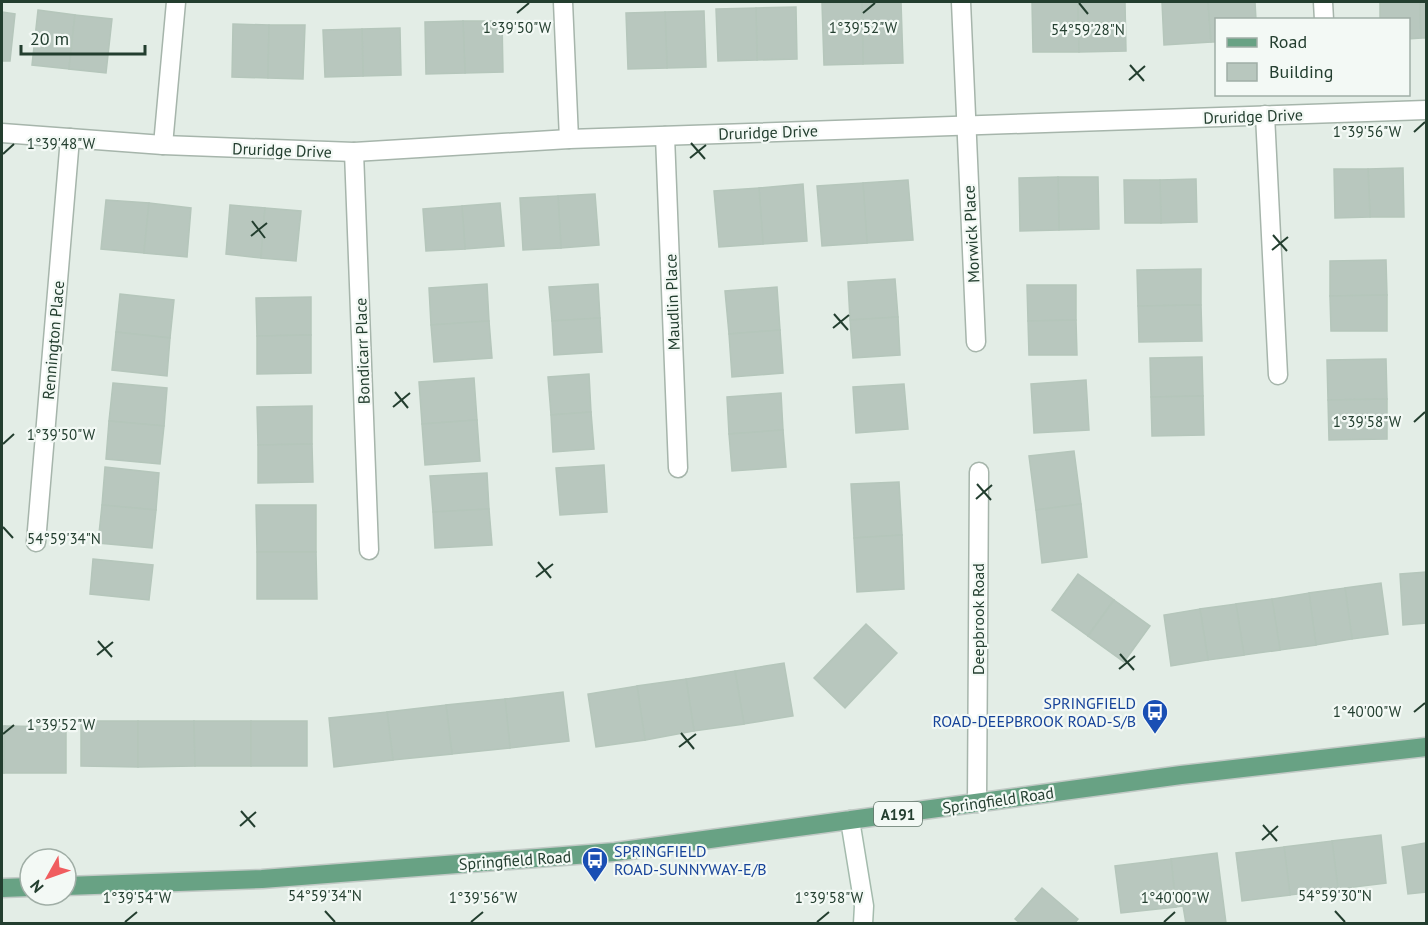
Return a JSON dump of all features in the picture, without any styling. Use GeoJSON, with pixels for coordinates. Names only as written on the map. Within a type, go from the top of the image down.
{"type":"FeatureCollection","features":[{"type":"Feature","properties":{"kind":"main road","name":"Springfield Road"},"geometry":{"type":"LineString","coordinates":[[78,886],[262,879],[615,852],[1181,775],[1426,747]]}},
{"type":"Feature","properties":{"kind":"main road"},"geometry":{"type":"LineString","coordinates":[[2,888],[18,887]]}},
{"type":"Feature","properties":{"kind":"street"},"geometry":{"type":"LineString","coordinates":[[164,145],[176,2]]}},
{"type":"Feature","properties":{"kind":"street"},"geometry":{"type":"LineString","coordinates":[[563,2],[569,139]]}},
{"type":"Feature","properties":{"kind":"street","name":"Morwick Place"},"geometry":{"type":"LineString","coordinates":[[961,2],[976,342]]}},
{"type":"Feature","properties":{"kind":"street"},"geometry":{"type":"LineString","coordinates":[[1323,2],[1324,18]]}},
{"type":"Feature","properties":{"kind":"street"},"geometry":{"type":"LineString","coordinates":[[1327,96],[1328,113]]}},
{"type":"Feature","properties":{"kind":"street","name":"Druridge Drive"},"geometry":{"type":"LineString","coordinates":[[2,133],[164,145],[354,152],[665,135],[1426,110]]}},
{"type":"Feature","properties":{"kind":"street"},"geometry":{"type":"LineString","coordinates":[[1264,115],[1278,375]]}},
{"type":"Feature","properties":{"kind":"street","name":"Maudlin Place"},"geometry":{"type":"LineString","coordinates":[[665,135],[678,468]]}},
{"type":"Feature","properties":{"kind":"street","name":"Rennington Place"},"geometry":{"type":"LineString","coordinates":[[36,542],[70,138]]}},
{"type":"Feature","properties":{"kind":"street","name":"Bondicarr Place"},"geometry":{"type":"LineString","coordinates":[[354,152],[369,550]]}},
{"type":"Feature","properties":{"kind":"street","name":"Deepbrook Road"},"geometry":{"type":"LineString","coordinates":[[977,803],[979,472]]}},
{"type":"Feature","properties":{"kind":"street"},"geometry":{"type":"LineString","coordinates":[[850,820],[864,906],[864,924]]}},
{"type":"Feature","properties":{"kind":"building"},"geometry":{"type":"Polygon","coordinates":[[[862,2],[901,2],[903,63],[863,64],[862,2]]]}},
{"type":"Feature","properties":{"kind":"building"},"geometry":{"type":"Polygon","coordinates":[[[862,2],[863,64],[824,65],[822,3],[862,2]]]}},
{"type":"Feature","properties":{"kind":"building"},"geometry":{"type":"Polygon","coordinates":[[[1032,2],[1078,2],[1079,52],[1033,52],[1032,2]]]}},
{"type":"Feature","properties":{"kind":"building"},"geometry":{"type":"Polygon","coordinates":[[[1078,2],[1125,2],[1126,51],[1079,52],[1078,2]]]}},
{"type":"Feature","properties":{"kind":"building"},"geometry":{"type":"Polygon","coordinates":[[[1162,2],[1208,2],[1211,42],[1164,45],[1162,2]]]}},
{"type":"Feature","properties":{"kind":"building"},"geometry":{"type":"Polygon","coordinates":[[[1208,2],[1255,2],[1256,18],[1215,18],[1215,42],[1211,42],[1208,2]]]}},
{"type":"Feature","properties":{"kind":"building"},"geometry":{"type":"Polygon","coordinates":[[[1380,2],[1420,2],[1421,38],[1410,39],[1410,18],[1380,18],[1380,2]]]}},
{"type":"Feature","properties":{"kind":"building"},"geometry":{"type":"Polygon","coordinates":[[[1420,2],[1426,2],[1426,38],[1421,38],[1420,2]]]}},
{"type":"Feature","properties":{"kind":"building"},"geometry":{"type":"Polygon","coordinates":[[[796,7],[797,59],[757,60],[756,8],[796,7]]]}},
{"type":"Feature","properties":{"kind":"building"},"geometry":{"type":"Polygon","coordinates":[[[756,8],[757,60],[718,61],[716,9],[756,8]]]}},
{"type":"Feature","properties":{"kind":"building"},"geometry":{"type":"Polygon","coordinates":[[[38,10],[75,15],[69,69],[32,65],[38,10]]]}},
{"type":"Feature","properties":{"kind":"building"},"geometry":{"type":"Polygon","coordinates":[[[704,11],[706,67],[667,68],[665,12],[704,11]]]}},
{"type":"Feature","properties":{"kind":"building"},"geometry":{"type":"Polygon","coordinates":[[[2,12],[15,14],[10,61],[2,61],[2,12]]]}},
{"type":"Feature","properties":{"kind":"building"},"geometry":{"type":"Polygon","coordinates":[[[665,12],[667,68],[628,69],[626,13],[665,12]]]}},
{"type":"Feature","properties":{"kind":"building"},"geometry":{"type":"Polygon","coordinates":[[[75,15],[112,19],[106,73],[69,69],[75,15]]]}},
{"type":"Feature","properties":{"kind":"building"},"geometry":{"type":"Polygon","coordinates":[[[463,21],[502,21],[503,72],[465,73],[463,21]]]}},
{"type":"Feature","properties":{"kind":"building"},"geometry":{"type":"Polygon","coordinates":[[[463,21],[465,73],[426,74],[425,22],[463,21]]]}},
{"type":"Feature","properties":{"kind":"building"},"geometry":{"type":"Polygon","coordinates":[[[233,24],[269,25],[268,78],[232,77],[233,24]]]}},
{"type":"Feature","properties":{"kind":"building"},"geometry":{"type":"Polygon","coordinates":[[[269,25],[305,25],[303,79],[268,78],[269,25]]]}},
{"type":"Feature","properties":{"kind":"building"},"geometry":{"type":"Polygon","coordinates":[[[400,28],[401,75],[363,76],[362,29],[400,28]]]}},
{"type":"Feature","properties":{"kind":"building"},"geometry":{"type":"Polygon","coordinates":[[[362,29],[363,76],[325,77],[323,30],[362,29]]]}},
{"type":"Feature","properties":{"kind":"building"},"geometry":{"type":"Polygon","coordinates":[[[1403,168],[1404,217],[1370,217],[1368,169],[1403,168]]]}},
{"type":"Feature","properties":{"kind":"building"},"geometry":{"type":"Polygon","coordinates":[[[1334,169],[1368,169],[1370,217],[1335,218],[1334,169]]]}},
{"type":"Feature","properties":{"kind":"building"},"geometry":{"type":"Polygon","coordinates":[[[1058,177],[1098,177],[1099,229],[1059,230],[1058,177]]]}},
{"type":"Feature","properties":{"kind":"building"},"geometry":{"type":"Polygon","coordinates":[[[1058,177],[1059,230],[1020,231],[1019,178],[1058,177]]]}},
{"type":"Feature","properties":{"kind":"building"},"geometry":{"type":"Polygon","coordinates":[[[1196,179],[1197,222],[1161,223],[1160,180],[1196,179]]]}},
{"type":"Feature","properties":{"kind":"building"},"geometry":{"type":"Polygon","coordinates":[[[908,180],[913,240],[867,243],[863,183],[908,180]]]}},
{"type":"Feature","properties":{"kind":"building"},"geometry":{"type":"Polygon","coordinates":[[[1124,180],[1160,180],[1161,223],[1125,223],[1124,180]]]}},
{"type":"Feature","properties":{"kind":"building"},"geometry":{"type":"Polygon","coordinates":[[[863,183],[867,243],[822,246],[817,186],[863,183]]]}},
{"type":"Feature","properties":{"kind":"building"},"geometry":{"type":"Polygon","coordinates":[[[803,184],[807,241],[763,244],[759,188],[803,184]]]}},
{"type":"Feature","properties":{"kind":"building"},"geometry":{"type":"Polygon","coordinates":[[[759,188],[763,244],[719,247],[714,191],[759,188]]]}},
{"type":"Feature","properties":{"kind":"building"},"geometry":{"type":"Polygon","coordinates":[[[595,194],[599,245],[561,248],[558,196],[595,194]]]}},
{"type":"Feature","properties":{"kind":"building"},"geometry":{"type":"Polygon","coordinates":[[[558,196],[561,248],[523,250],[520,198],[558,196]]]}},
{"type":"Feature","properties":{"kind":"building"},"geometry":{"type":"Polygon","coordinates":[[[106,200],[149,203],[144,253],[101,249],[106,200]]]}},
{"type":"Feature","properties":{"kind":"building"},"geometry":{"type":"Polygon","coordinates":[[[149,203],[191,208],[187,257],[144,253],[149,203]]]}},
{"type":"Feature","properties":{"kind":"building"},"geometry":{"type":"Polygon","coordinates":[[[500,203],[504,246],[465,249],[462,206],[500,203]]]}},
{"type":"Feature","properties":{"kind":"building"},"geometry":{"type":"Polygon","coordinates":[[[230,205],[265,208],[261,258],[226,254],[230,205]]]}},
{"type":"Feature","properties":{"kind":"building"},"geometry":{"type":"Polygon","coordinates":[[[462,206],[465,249],[426,251],[423,209],[462,206]]]}},
{"type":"Feature","properties":{"kind":"building"},"geometry":{"type":"Polygon","coordinates":[[[265,208],[301,211],[296,261],[261,258],[265,208]]]}},
{"type":"Feature","properties":{"kind":"building"},"geometry":{"type":"Polygon","coordinates":[[[1386,260],[1387,295],[1330,296],[1330,261],[1386,260]]]}},
{"type":"Feature","properties":{"kind":"building"},"geometry":{"type":"Polygon","coordinates":[[[1201,269],[1201,305],[1138,306],[1137,270],[1201,269]]]}},
{"type":"Feature","properties":{"kind":"building"},"geometry":{"type":"Polygon","coordinates":[[[895,279],[898,317],[850,320],[848,282],[895,279]]]}},
{"type":"Feature","properties":{"kind":"building"},"geometry":{"type":"Polygon","coordinates":[[[487,284],[489,321],[431,325],[429,288],[487,284]]]}},
{"type":"Feature","properties":{"kind":"building"},"geometry":{"type":"Polygon","coordinates":[[[598,284],[600,318],[552,321],[549,287],[598,284]]]}},
{"type":"Feature","properties":{"kind":"building"},"geometry":{"type":"Polygon","coordinates":[[[1027,285],[1076,285],[1076,320],[1028,321],[1027,285]]]}},
{"type":"Feature","properties":{"kind":"building"},"geometry":{"type":"Polygon","coordinates":[[[777,287],[780,330],[729,334],[725,291],[777,287]]]}},
{"type":"Feature","properties":{"kind":"building"},"geometry":{"type":"Polygon","coordinates":[[[120,294],[174,300],[170,338],[116,332],[120,294]]]}},
{"type":"Feature","properties":{"kind":"building"},"geometry":{"type":"Polygon","coordinates":[[[1387,295],[1387,331],[1331,331],[1330,296],[1387,295]]]}},
{"type":"Feature","properties":{"kind":"building"},"geometry":{"type":"Polygon","coordinates":[[[311,297],[311,335],[257,336],[256,298],[311,297]]]}},
{"type":"Feature","properties":{"kind":"building"},"geometry":{"type":"Polygon","coordinates":[[[1201,305],[1202,341],[1139,342],[1138,306],[1201,305]]]}},
{"type":"Feature","properties":{"kind":"building"},"geometry":{"type":"Polygon","coordinates":[[[898,317],[900,355],[853,358],[850,320],[898,317]]]}},
{"type":"Feature","properties":{"kind":"building"},"geometry":{"type":"Polygon","coordinates":[[[600,318],[602,352],[554,355],[552,321],[600,318]]]}},
{"type":"Feature","properties":{"kind":"building"},"geometry":{"type":"Polygon","coordinates":[[[1076,320],[1077,355],[1029,355],[1028,321],[1076,320]]]}},
{"type":"Feature","properties":{"kind":"building"},"geometry":{"type":"Polygon","coordinates":[[[489,321],[492,358],[434,362],[431,325],[489,321]]]}},
{"type":"Feature","properties":{"kind":"building"},"geometry":{"type":"Polygon","coordinates":[[[780,330],[783,373],[732,377],[729,334],[780,330]]]}},
{"type":"Feature","properties":{"kind":"building"},"geometry":{"type":"Polygon","coordinates":[[[116,332],[170,338],[167,376],[112,370],[116,332]]]}},
{"type":"Feature","properties":{"kind":"building"},"geometry":{"type":"Polygon","coordinates":[[[311,335],[311,373],[257,374],[257,336],[311,335]]]}},
{"type":"Feature","properties":{"kind":"building"},"geometry":{"type":"Polygon","coordinates":[[[1202,357],[1203,396],[1151,397],[1150,358],[1202,357]]]}},
{"type":"Feature","properties":{"kind":"building"},"geometry":{"type":"Polygon","coordinates":[[[1386,359],[1387,399],[1328,400],[1327,360],[1386,359]]]}},
{"type":"Feature","properties":{"kind":"building"},"geometry":{"type":"Polygon","coordinates":[[[589,374],[591,412],[551,415],[548,377],[589,374]]]}},
{"type":"Feature","properties":{"kind":"building"},"geometry":{"type":"Polygon","coordinates":[[[474,378],[477,420],[422,424],[419,382],[474,378]]]}},
{"type":"Feature","properties":{"kind":"building"},"geometry":{"type":"Polygon","coordinates":[[[1086,380],[1089,430],[1034,433],[1031,384],[1086,380]]]}},
{"type":"Feature","properties":{"kind":"building"},"geometry":{"type":"Polygon","coordinates":[[[113,383],[167,388],[164,426],[109,421],[113,383]]]}},
{"type":"Feature","properties":{"kind":"building"},"geometry":{"type":"Polygon","coordinates":[[[904,384],[908,429],[856,433],[853,387],[904,384]]]}},
{"type":"Feature","properties":{"kind":"building"},"geometry":{"type":"Polygon","coordinates":[[[781,393],[783,430],[729,434],[727,397],[781,393]]]}},
{"type":"Feature","properties":{"kind":"building"},"geometry":{"type":"Polygon","coordinates":[[[1203,396],[1204,435],[1152,436],[1151,397],[1203,396]]]}},
{"type":"Feature","properties":{"kind":"building"},"geometry":{"type":"Polygon","coordinates":[[[1387,399],[1387,439],[1329,440],[1328,400],[1387,399]]]}},
{"type":"Feature","properties":{"kind":"building"},"geometry":{"type":"Polygon","coordinates":[[[312,406],[312,444],[258,445],[257,407],[312,406]]]}},
{"type":"Feature","properties":{"kind":"building"},"geometry":{"type":"Polygon","coordinates":[[[591,412],[594,449],[553,452],[551,415],[591,412]]]}},
{"type":"Feature","properties":{"kind":"building"},"geometry":{"type":"Polygon","coordinates":[[[477,420],[480,461],[425,465],[422,424],[477,420]]]}},
{"type":"Feature","properties":{"kind":"building"},"geometry":{"type":"Polygon","coordinates":[[[109,421],[164,426],[160,464],[106,459],[109,421]]]}},
{"type":"Feature","properties":{"kind":"building"},"geometry":{"type":"Polygon","coordinates":[[[783,430],[786,467],[732,471],[729,434],[783,430]]]}},
{"type":"Feature","properties":{"kind":"building"},"geometry":{"type":"Polygon","coordinates":[[[312,444],[313,482],[258,483],[258,445],[312,444]]]}},
{"type":"Feature","properties":{"kind":"building"},"geometry":{"type":"Polygon","coordinates":[[[1074,451],[1081,504],[1036,510],[1029,456],[1074,451]]]}},
{"type":"Feature","properties":{"kind":"building"},"geometry":{"type":"Polygon","coordinates":[[[604,465],[607,512],[560,515],[556,468],[604,465]]]}},
{"type":"Feature","properties":{"kind":"building"},"geometry":{"type":"Polygon","coordinates":[[[105,467],[159,473],[156,510],[102,505],[105,467]]]}},
{"type":"Feature","properties":{"kind":"building"},"geometry":{"type":"Polygon","coordinates":[[[487,473],[489,509],[433,512],[430,476],[487,473]]]}},
{"type":"Feature","properties":{"kind":"building"},"geometry":{"type":"Polygon","coordinates":[[[899,482],[902,535],[854,538],[851,484],[899,482]]]}},
{"type":"Feature","properties":{"kind":"building"},"geometry":{"type":"Polygon","coordinates":[[[1081,504],[1087,557],[1042,563],[1036,510],[1081,504]]]}},
{"type":"Feature","properties":{"kind":"building"},"geometry":{"type":"Polygon","coordinates":[[[102,505],[156,510],[152,548],[98,543],[102,505]]]}},
{"type":"Feature","properties":{"kind":"building"},"geometry":{"type":"Polygon","coordinates":[[[256,505],[316,505],[316,552],[257,552],[256,505]]]}},
{"type":"Feature","properties":{"kind":"building"},"geometry":{"type":"Polygon","coordinates":[[[489,509],[492,545],[435,548],[433,512],[489,509]]]}},
{"type":"Feature","properties":{"kind":"building"},"geometry":{"type":"Polygon","coordinates":[[[902,535],[904,589],[857,592],[854,538],[902,535]]]}},
{"type":"Feature","properties":{"kind":"building"},"geometry":{"type":"Polygon","coordinates":[[[257,552],[316,552],[317,599],[257,599],[257,552]]]}},
{"type":"Feature","properties":{"kind":"building"},"geometry":{"type":"Polygon","coordinates":[[[93,559],[153,565],[149,600],[90,594],[93,559]]]}},
{"type":"Feature","properties":{"kind":"building"},"geometry":{"type":"Polygon","coordinates":[[[1426,572],[1426,623],[1403,625],[1400,574],[1426,572]]]}},
{"type":"Feature","properties":{"kind":"building"},"geometry":{"type":"Polygon","coordinates":[[[1078,574],[1114,600],[1088,636],[1052,610],[1078,574]]]}},
{"type":"Feature","properties":{"kind":"building"},"geometry":{"type":"Polygon","coordinates":[[[1381,583],[1388,634],[1352,639],[1345,588],[1381,583]]]}},
{"type":"Feature","properties":{"kind":"building"},"geometry":{"type":"Polygon","coordinates":[[[1345,588],[1352,639],[1316,645],[1309,593],[1345,588]]]}},
{"type":"Feature","properties":{"kind":"building"},"geometry":{"type":"Polygon","coordinates":[[[1309,593],[1316,645],[1280,650],[1272,599],[1309,593]]]}},
{"type":"Feature","properties":{"kind":"building"},"geometry":{"type":"Polygon","coordinates":[[[1272,599],[1280,650],[1244,655],[1236,604],[1272,599]]]}},
{"type":"Feature","properties":{"kind":"building"},"geometry":{"type":"Polygon","coordinates":[[[1114,600],[1150,626],[1124,662],[1088,636],[1114,600]]]}},
{"type":"Feature","properties":{"kind":"building"},"geometry":{"type":"Polygon","coordinates":[[[1236,604],[1244,655],[1208,660],[1200,609],[1236,604]]]}},
{"type":"Feature","properties":{"kind":"building"},"geometry":{"type":"Polygon","coordinates":[[[1200,609],[1208,660],[1171,666],[1164,615],[1200,609]]]}},
{"type":"Feature","properties":{"kind":"building"},"geometry":{"type":"Polygon","coordinates":[[[866,624],[897,653],[845,708],[814,678],[866,624]]]}},
{"type":"Feature","properties":{"kind":"building"},"geometry":{"type":"Polygon","coordinates":[[[784,663],[793,716],[744,724],[735,671],[784,663]]]}},
{"type":"Feature","properties":{"kind":"building"},"geometry":{"type":"Polygon","coordinates":[[[735,671],[744,724],[694,731],[686,679],[735,671]]]}},
{"type":"Feature","properties":{"kind":"building"},"geometry":{"type":"Polygon","coordinates":[[[686,679],[694,731],[645,740],[637,686],[686,679]]]}},
{"type":"Feature","properties":{"kind":"building"},"geometry":{"type":"Polygon","coordinates":[[[637,686],[645,740],[596,747],[588,694],[637,686]]]}},
{"type":"Feature","properties":{"kind":"building"},"geometry":{"type":"Polygon","coordinates":[[[563,692],[569,741],[510,748],[505,699],[563,692]]]}},
{"type":"Feature","properties":{"kind":"building"},"geometry":{"type":"Polygon","coordinates":[[[505,699],[510,748],[452,754],[446,705],[505,699]]]}},
{"type":"Feature","properties":{"kind":"building"},"geometry":{"type":"Polygon","coordinates":[[[446,705],[452,754],[393,760],[387,712],[446,705]]]}},
{"type":"Feature","properties":{"kind":"building"},"geometry":{"type":"Polygon","coordinates":[[[387,712],[393,760],[334,767],[329,718],[387,712]]]}},
{"type":"Feature","properties":{"kind":"building"},"geometry":{"type":"Polygon","coordinates":[[[81,721],[138,721],[138,767],[81,766],[81,721]]]}},
{"type":"Feature","properties":{"kind":"building"},"geometry":{"type":"Polygon","coordinates":[[[138,721],[194,721],[195,766],[138,767],[138,721]]]}},
{"type":"Feature","properties":{"kind":"building"},"geometry":{"type":"Polygon","coordinates":[[[194,721],[251,721],[251,766],[195,766],[194,721]]]}},
{"type":"Feature","properties":{"kind":"building"},"geometry":{"type":"Polygon","coordinates":[[[251,721],[307,721],[307,766],[251,766],[251,721]]]}},
{"type":"Feature","properties":{"kind":"building"},"geometry":{"type":"Polygon","coordinates":[[[2,726],[5,726],[4,773],[2,773],[2,726]]]}},
{"type":"Feature","properties":{"kind":"building"},"geometry":{"type":"Polygon","coordinates":[[[5,726],[66,727],[66,773],[4,773],[5,726]]]}},
{"type":"Feature","properties":{"kind":"building"},"geometry":{"type":"Polygon","coordinates":[[[1381,835],[1386,883],[1338,889],[1332,841],[1381,835]]]}},
{"type":"Feature","properties":{"kind":"building"},"geometry":{"type":"Polygon","coordinates":[[[1332,841],[1338,889],[1290,895],[1284,847],[1332,841]]]}},
{"type":"Feature","properties":{"kind":"building"},"geometry":{"type":"Polygon","coordinates":[[[1426,843],[1426,892],[1408,894],[1402,847],[1426,843]]]}},
{"type":"Feature","properties":{"kind":"building"},"geometry":{"type":"Polygon","coordinates":[[[1284,847],[1290,895],[1242,901],[1236,853],[1284,847]]]}},
{"type":"Feature","properties":{"kind":"building"},"geometry":{"type":"Polygon","coordinates":[[[1217,853],[1226,923],[1186,924],[1183,906],[1176,907],[1171,859],[1217,853]]]}},
{"type":"Feature","properties":{"kind":"building"},"geometry":{"type":"Polygon","coordinates":[[[1171,859],[1176,907],[1121,913],[1115,866],[1171,859]]]}},
{"type":"Feature","properties":{"kind":"building"},"geometry":{"type":"Polygon","coordinates":[[[1042,888],[1078,919],[1074,924],[1021,924],[1015,919],[1042,888]]]}},
{"type":"Feature","properties":{"kind":"place","name":"SPRINGFIELD ROAD-DEEPBROOK ROAD-S/B"},"geometry":{"type":"Point","coordinates":[1155,735]}},
{"type":"Feature","properties":{"kind":"place","name":"SPRINGFIELD ROAD-SUNNYWAY-E/B"},"geometry":{"type":"Point","coordinates":[595,883]}}]}
